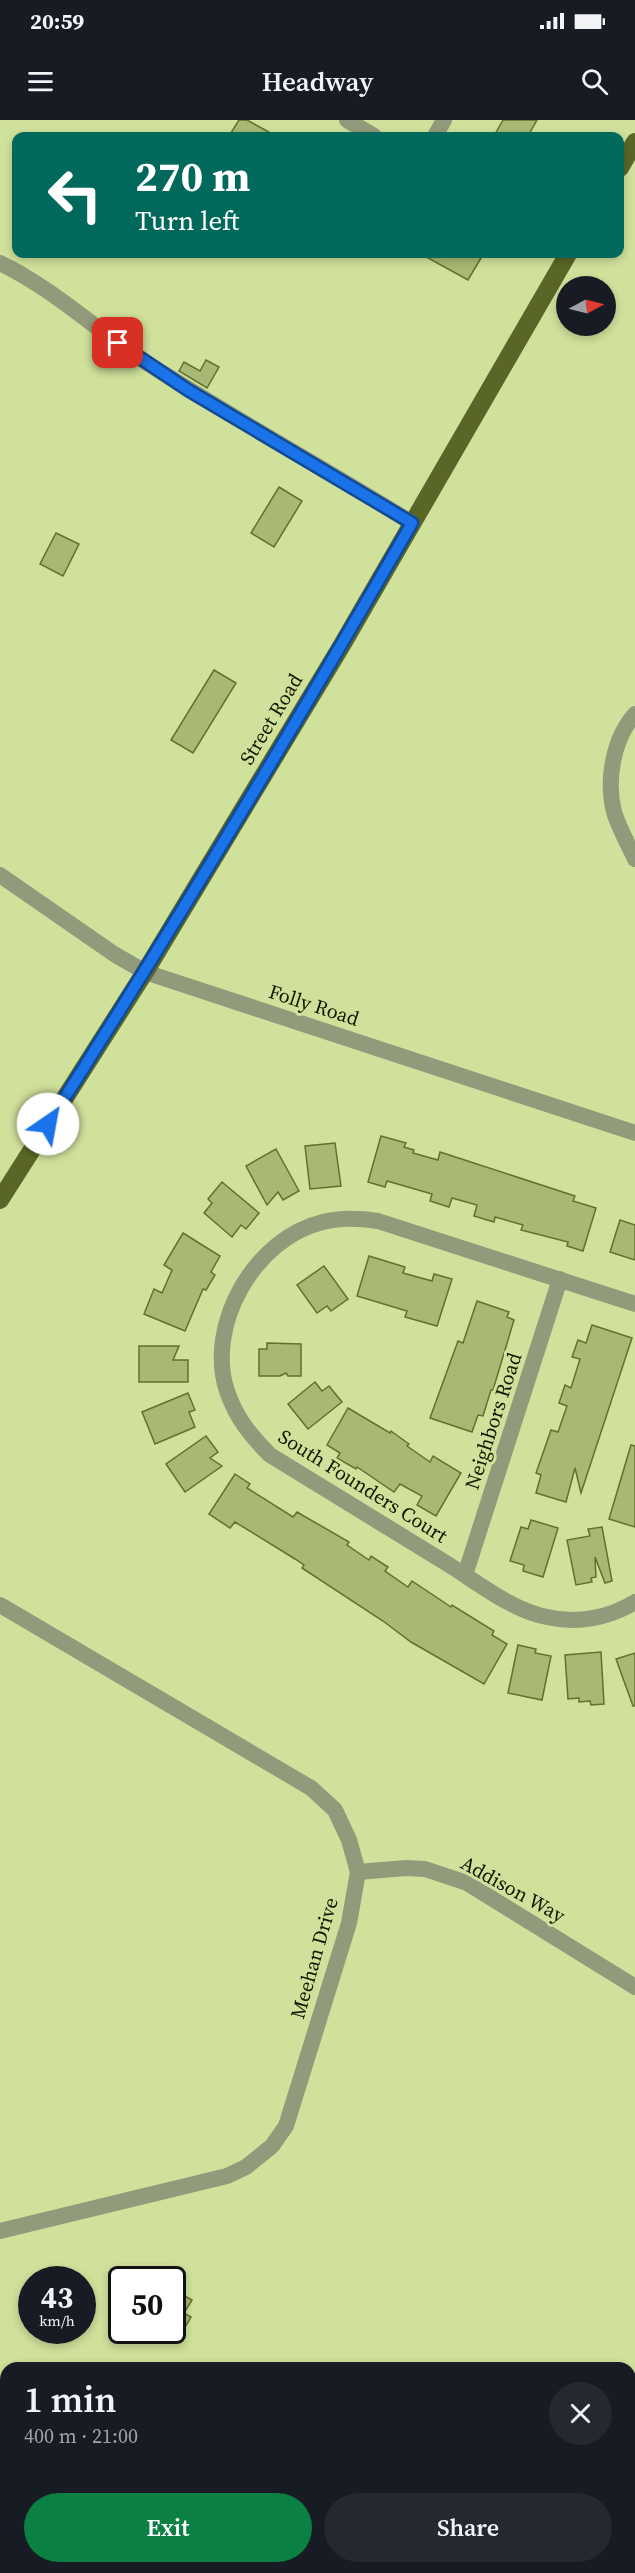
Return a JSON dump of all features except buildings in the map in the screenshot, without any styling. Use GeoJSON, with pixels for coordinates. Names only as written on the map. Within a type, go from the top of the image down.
{"type":"FeatureCollection","features":[{"type":"Feature","properties":{"kind":"main road"},"geometry":{"type":"LineString","coordinates":[[624,161],[635,142]]}},
{"type":"Feature","properties":{"kind":"main road","name":"Street Road"},"geometry":{"type":"LineString","coordinates":[[0,1200],[145,972],[342,645],[566,258]]}},
{"type":"Feature","properties":{"kind":"street"},"geometry":{"type":"LineString","coordinates":[[347,120],[367,132]]}},
{"type":"Feature","properties":{"kind":"street"},"geometry":{"type":"LineString","coordinates":[[0,263],[28,276],[134,355],[188,390],[412,523]]}},
{"type":"Feature","properties":{"kind":"street"},"geometry":{"type":"LineString","coordinates":[[635,714],[620,738],[611,777],[615,813],[635,859]]}},
{"type":"Feature","properties":{"kind":"street","name":"Folly Road"},"geometry":{"type":"LineString","coordinates":[[0,875],[114,954],[145,972],[635,1133]]}},
{"type":"Feature","properties":{"kind":"street","name":"South Founders Court"},"geometry":{"type":"LineString","coordinates":[[635,1304],[378,1221],[346,1218],[322,1222],[300,1230],[280,1243],[241,1288],[229,1312],[224,1329],[222,1355],[226,1390],[236,1415],[251,1437],[270,1455],[521,1609],[562,1620],[603,1616],[635,1602]]}},
{"type":"Feature","properties":{"kind":"street","name":"Neighbors Road"},"geometry":{"type":"LineString","coordinates":[[465,1575],[560,1279]]}},
{"type":"Feature","properties":{"kind":"street","name":"Meehan Drive"},"geometry":{"type":"LineString","coordinates":[[0,1606],[311,1788],[335,1810],[349,1840],[358,1872],[350,1923],[286,2126],[272,2146],[246,2167],[209,2181],[0,2231]]}},
{"type":"Feature","properties":{"kind":"street","name":"Addison Way"},"geometry":{"type":"LineString","coordinates":[[358,1872],[406,1868],[425,1869],[467,1883],[635,1987]]}},
{"type":"Feature","properties":{"kind":"route"},"geometry":{"type":"LineString","coordinates":[[48,1124],[170,931],[342,645],[412,523],[188,390],[118,343]]}}]}
